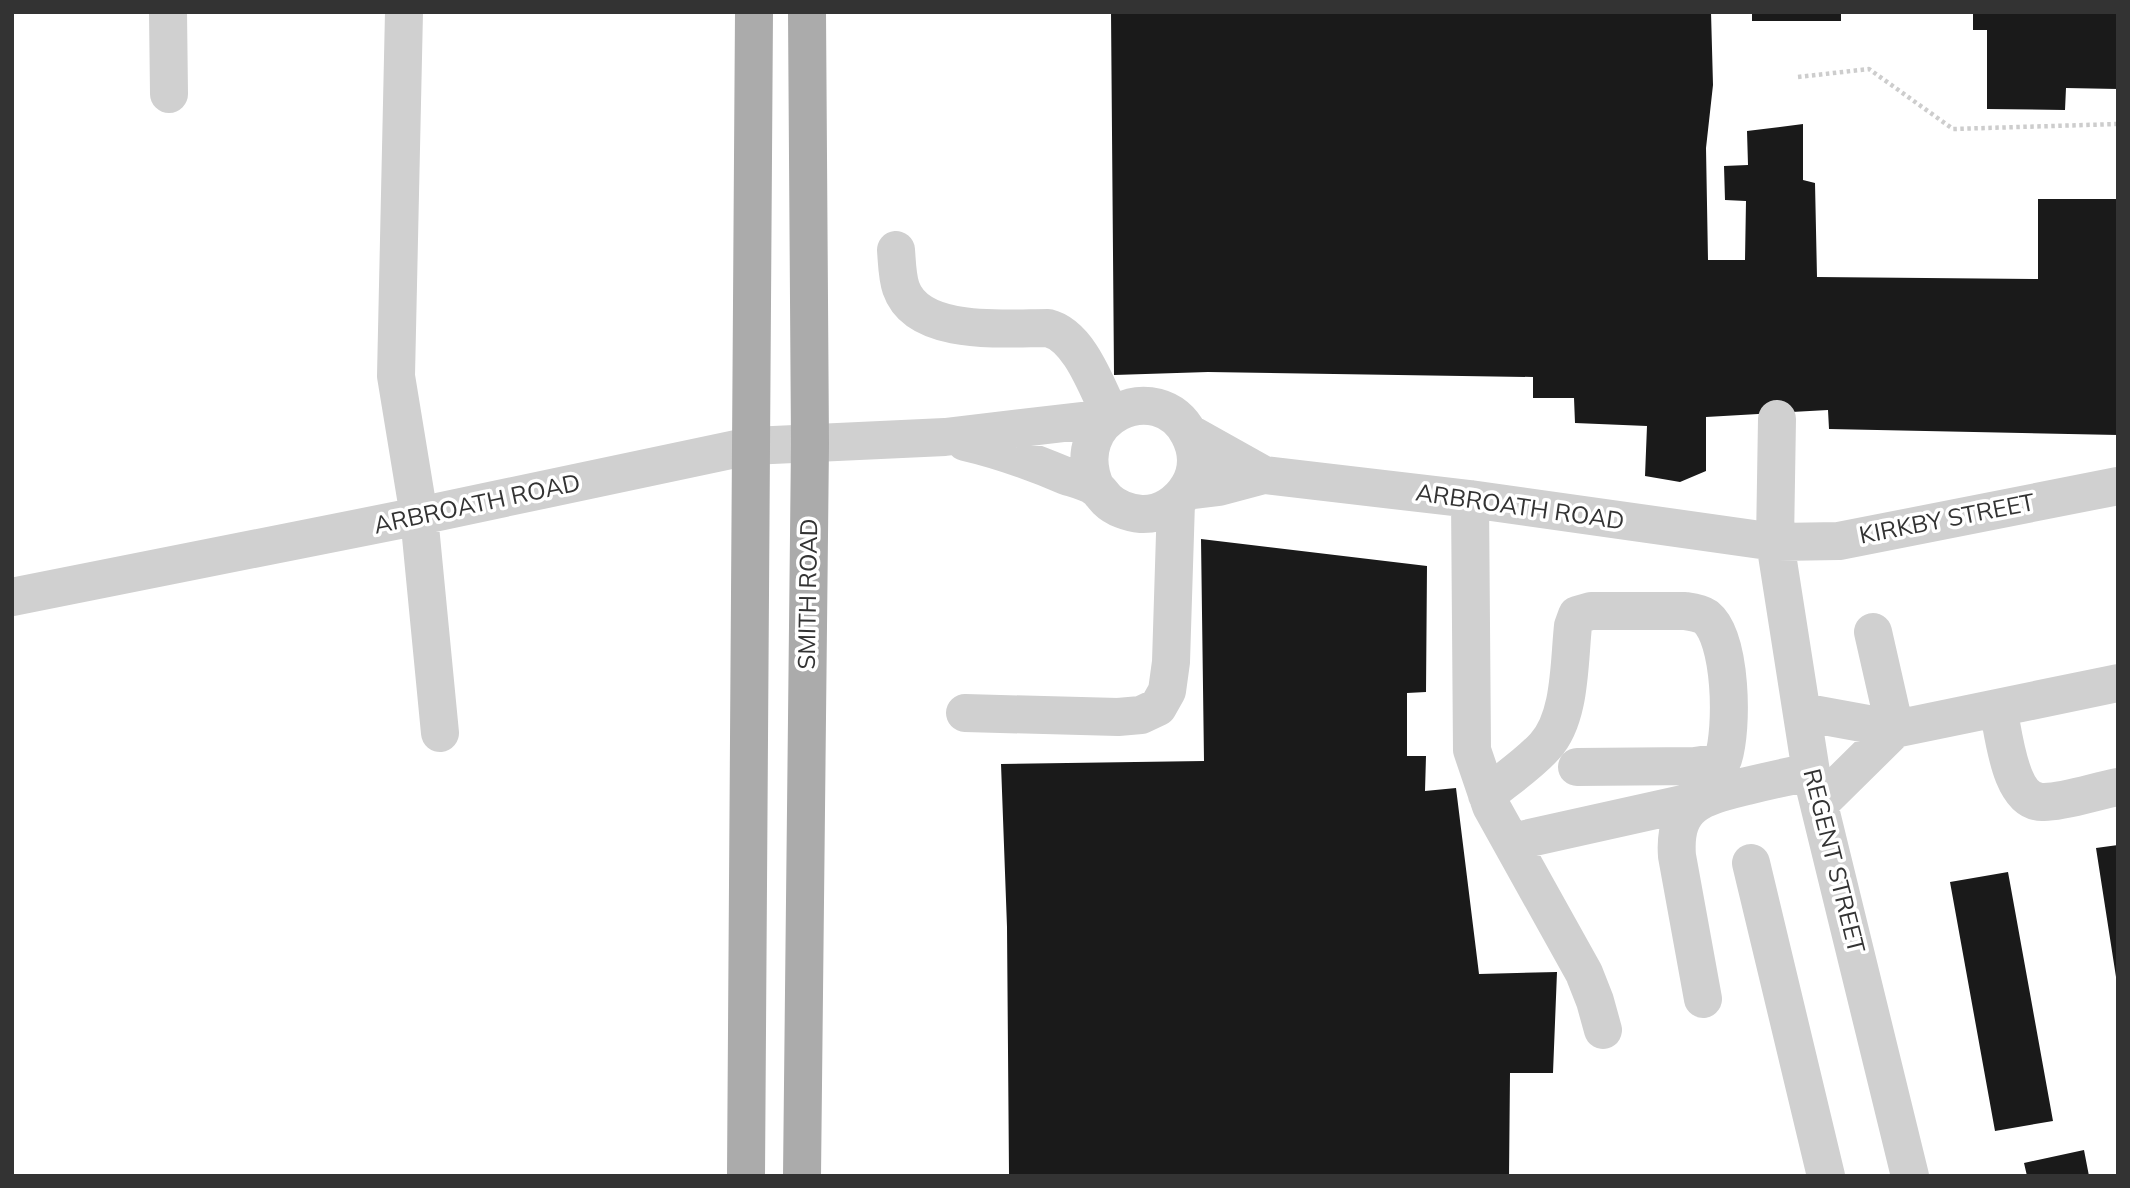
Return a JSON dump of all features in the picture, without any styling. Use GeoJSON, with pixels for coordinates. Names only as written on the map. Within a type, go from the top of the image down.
{"type":"FeatureCollection","features":[{"type":"Feature","properties":{"kind":"main road"},"geometry":{"type":"LineString","coordinates":[[746,1176],[754,12]]}},
{"type":"Feature","properties":{"kind":"main road","name":"SMITH ROAD"},"geometry":{"type":"LineString","coordinates":[[802,1176],[810,443],[807,12]]}},
{"type":"Feature","properties":{"kind":"street"},"geometry":{"type":"LineString","coordinates":[[168,12],[169,94]]}},
{"type":"Feature","properties":{"kind":"street"},"geometry":{"type":"LineString","coordinates":[[404,12],[396,376],[419,516],[440,733]]}},
{"type":"Feature","properties":{"kind":"street"},"geometry":{"type":"LineString","coordinates":[[896,250],[901,289],[921,314],[955,325],[1048,328],[1060,331],[1074,345],[1109,417]]}},
{"type":"Feature","properties":{"kind":"street"},"geometry":{"type":"LineString","coordinates":[[1147,406],[1164,410],[1178,420],[1189,433],[1195,448],[1196,463],[1193,478],[1181,497],[1160,511],[1142,514],[1124,511],[1108,502],[1096,488],[1088,459],[1090,444],[1097,430],[1109,417],[1130,407],[1147,406]]}},
{"type":"Feature","properties":{"kind":"street","name":"ARBROATH ROAD"},"geometry":{"type":"LineString","coordinates":[[12,597],[419,516],[750,446],[945,437],[1109,417]]}},
{"type":"Feature","properties":{"kind":"street","name":"REGENT STREET"},"geometry":{"type":"LineString","coordinates":[[1777,419],[1775,542],[1815,788],[1910,1176]]}},
{"type":"Feature","properties":{"kind":"street","name":"ARBROATH ROAD"},"geometry":{"type":"LineString","coordinates":[[1189,433],[1264,475],[1469,499],[1775,542]]}},
{"type":"Feature","properties":{"kind":"street","name":"ARBROATH ROAD"},"geometry":{"type":"LineString","coordinates":[[945,437],[991,448],[1096,488]]}},
{"type":"Feature","properties":{"kind":"street","name":"ARBROATH ROAD"},"geometry":{"type":"LineString","coordinates":[[1181,497],[1264,475]]}},
{"type":"Feature","properties":{"kind":"street","name":"KIRKBY STREET"},"geometry":{"type":"LineString","coordinates":[[1775,542],[1839,541],[2118,485]]}},
{"type":"Feature","properties":{"kind":"street"},"geometry":{"type":"LineString","coordinates":[[965,713],[1118,717],[1142,715],[1158,707],[1167,691],[1171,662],[1181,497]]}},
{"type":"Feature","properties":{"kind":"street"},"geometry":{"type":"LineString","coordinates":[[1469,499],[1472,750],[1487,795],[1584,973],[1602,1030]]}},
{"type":"Feature","properties":{"kind":"street"},"geometry":{"type":"LineString","coordinates":[[1487,795],[1546,745],[1559,724],[1565,704],[1573,625],[1577,615],[1582,612],[1670,611],[1697,613],[1707,618],[1717,632],[1724,657],[1729,721],[1723,759],[1695,766],[1577,767]]}},
{"type":"Feature","properties":{"kind":"street"},"geometry":{"type":"LineString","coordinates":[[1873,632],[1895,729]]}},
{"type":"Feature","properties":{"kind":"street"},"geometry":{"type":"LineString","coordinates":[[1802,712],[1895,729],[2118,683]]}},
{"type":"Feature","properties":{"kind":"street"},"geometry":{"type":"LineString","coordinates":[[1565,704],[1574,729],[1577,767],[1573,828]]}},
{"type":"Feature","properties":{"kind":"street"},"geometry":{"type":"LineString","coordinates":[[1998,708],[2014,780],[2025,797],[2042,803],[2118,786]]}},
{"type":"Feature","properties":{"kind":"street"},"geometry":{"type":"LineString","coordinates":[[1511,842],[1696,801],[1720,791],[1815,788],[1895,729]]}},
{"type":"Feature","properties":{"kind":"street"},"geometry":{"type":"LineString","coordinates":[[1696,801],[1684,816],[1676,838],[1703,999]]}},
{"type":"Feature","properties":{"kind":"street"},"geometry":{"type":"LineString","coordinates":[[1751,863],[1826,1176]]}},
{"type":"Feature","properties":{"kind":"path"},"geometry":{"type":"LineString","coordinates":[[1798,77],[1869,69],[1952,129],[2118,124]]}},
{"type":"Feature","properties":{"kind":"building"},"geometry":{"type":"Polygon","coordinates":[[[1111,12],[1711,12],[1713,85],[1706,148],[1708,260],[1745,260],[1746,201],[1725,200],[1724,166],[1748,165],[1747,131],[1803,124],[1803,180],[1815,183],[1817,277],[2038,279],[2038,199],[2118,199],[2118,435],[1829,429],[1828,410],[1706,417],[1706,471],[1680,482],[1645,476],[1647,426],[1575,423],[1574,398],[1533,398],[1533,377],[1208,372],[1114,375],[1111,12]]]}},
{"type":"Feature","properties":{"kind":"building"},"geometry":{"type":"Polygon","coordinates":[[[1752,12],[1841,12],[1841,21],[1752,21],[1752,12]]]}},
{"type":"Feature","properties":{"kind":"building"},"geometry":{"type":"Polygon","coordinates":[[[1973,12],[2118,12],[2118,89],[2066,88],[2065,110],[1987,109],[1987,30],[1973,30],[1973,12]]]}},
{"type":"Feature","properties":{"kind":"building"},"geometry":{"type":"Polygon","coordinates":[[[1201,539],[1427,566],[1426,692],[1407,693],[1407,756],[1426,756],[1425,791],[1456,788],[1479,974],[1557,972],[1553,1073],[1510,1073],[1509,1176],[1009,1174],[1007,927],[1001,764],[1204,761],[1201,539]]]}},
{"type":"Feature","properties":{"kind":"building"},"geometry":{"type":"Polygon","coordinates":[[[2118,845],[2118,977],[2116,977],[2096,848],[2118,845]]]}},
{"type":"Feature","properties":{"kind":"building"},"geometry":{"type":"Polygon","coordinates":[[[2008,872],[2053,1121],[1995,1131],[1950,882],[2008,872]]]}},
{"type":"Feature","properties":{"kind":"building"},"geometry":{"type":"Polygon","coordinates":[[[2084,1150],[2089,1176],[2027,1176],[2024,1163],[2084,1150]]]}}]}
